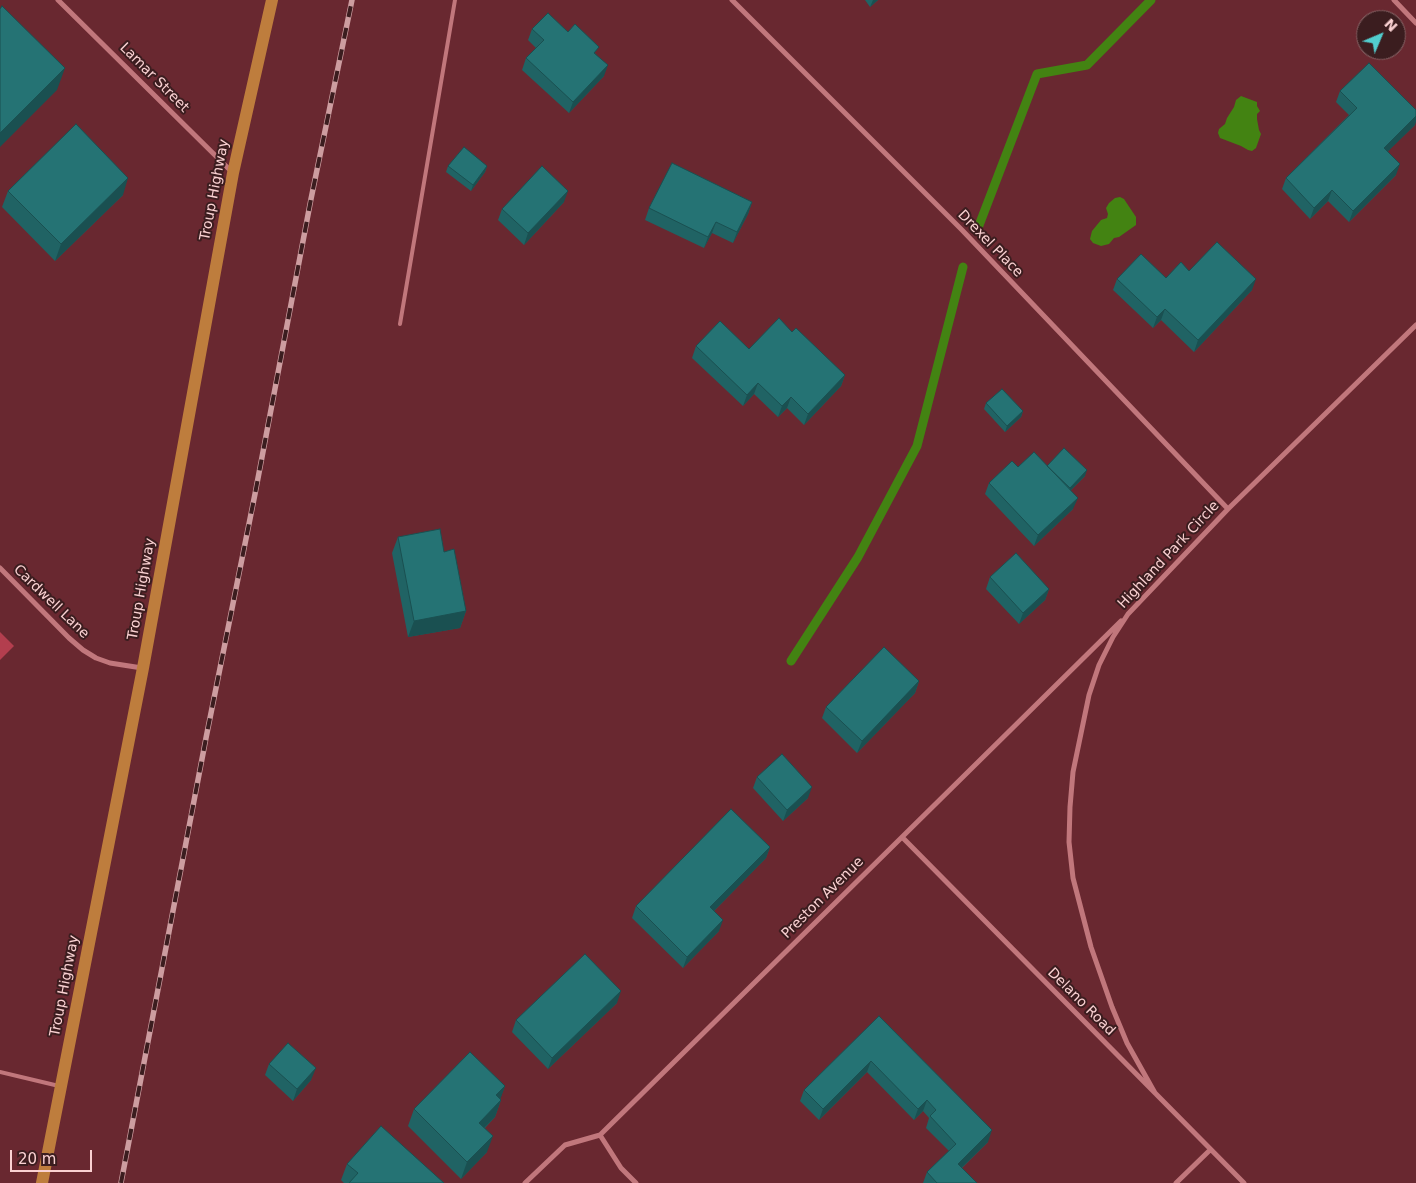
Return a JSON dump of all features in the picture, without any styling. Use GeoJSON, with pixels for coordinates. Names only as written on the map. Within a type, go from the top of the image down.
{"type":"FeatureCollection","features":[{"type":"Feature","properties":{"kind":"main road","name":"Troup Highway"},"geometry":{"type":"LineString","coordinates":[[42,1183],[143,668],[233,173],[272,0]]}},
{"type":"Feature","properties":{"kind":"street","name":"Lamar Street"},"geometry":{"type":"LineString","coordinates":[[58,0],[233,173]]}},
{"type":"Feature","properties":{"kind":"street","name":"Drexel Place"},"geometry":{"type":"LineString","coordinates":[[732,0],[962,230],[1228,509]]}},
{"type":"Feature","properties":{"kind":"street"},"geometry":{"type":"LineString","coordinates":[[1394,0],[1416,23]]}},
{"type":"Feature","properties":{"kind":"street","name":"Highland Park Circle"},"geometry":{"type":"LineString","coordinates":[[1155,1093],[1127,1043],[1104,985],[1091,947],[1073,878],[1069,842],[1073,772],[1089,695],[1113,637],[1128,614],[1228,509],[1416,325]]}},
{"type":"Feature","properties":{"kind":"street","name":"Cardwell Lane"},"geometry":{"type":"LineString","coordinates":[[0,568],[83,650],[96,658],[110,663],[143,668]]}},
{"type":"Feature","properties":{"kind":"street","name":"Preston Avenue"},"geometry":{"type":"LineString","coordinates":[[525,1183],[564,1146],[600,1135],[1128,614]]}},
{"type":"Feature","properties":{"kind":"street","name":"Delano Road"},"geometry":{"type":"LineString","coordinates":[[902,837],[1244,1183]]}},
{"type":"Feature","properties":{"kind":"street"},"geometry":{"type":"LineString","coordinates":[[600,1135],[621,1168],[636,1183]]}},
{"type":"Feature","properties":{"kind":"street"},"geometry":{"type":"LineString","coordinates":[[1176,1183],[1210,1150]]}},
{"type":"Feature","properties":{"kind":"lane"},"geometry":{"type":"LineString","coordinates":[[400,324],[456,0]]}},
{"type":"Feature","properties":{"kind":"lane"},"geometry":{"type":"LineString","coordinates":[[0,1072],[61,1087]]}},
{"type":"Feature","properties":{"kind":"shaded area"},"geometry":{"type":"Polygon","coordinates":[[[1241,96],[1257,102],[1260,111],[1257,114],[1257,119],[1261,134],[1256,148],[1252,151],[1220,138],[1218,133],[1219,129],[1225,124],[1236,100],[1241,96]]]}},
{"type":"Feature","properties":{"kind":"shaded area"},"geometry":{"type":"Polygon","coordinates":[[[1120,197],[1124,199],[1136,217],[1136,225],[1119,237],[1114,238],[1109,244],[1101,246],[1093,243],[1090,239],[1092,231],[1101,220],[1107,218],[1106,208],[1109,203],[1115,198],[1120,197]]]}},
{"type":"Feature","properties":{"kind":"shaded area"},"geometry":{"type":"Polygon","coordinates":[[[0,632],[14,646],[0,660],[0,632]]]}},
{"type":"Feature","properties":{"kind":"building"},"geometry":{"type":"Polygon","coordinates":[[[2,6],[65,68],[0,133],[0,9],[2,6]]]}},
{"type":"Feature","properties":{"kind":"building"},"geometry":{"type":"Polygon","coordinates":[[[548,13],[568,32],[575,24],[599,47],[594,53],[608,65],[573,102],[526,58],[544,40],[532,29],[548,13]]]}},
{"type":"Feature","properties":{"kind":"building"},"geometry":{"type":"Polygon","coordinates":[[[1369,63],[1416,110],[1416,116],[1384,148],[1400,164],[1353,211],[1332,190],[1314,208],[1286,178],[1357,108],[1340,91],[1369,63]]]}},
{"type":"Feature","properties":{"kind":"building"},"geometry":{"type":"Polygon","coordinates":[[[76,124],[128,178],[61,244],[8,191],[76,124]]]}},
{"type":"Feature","properties":{"kind":"building"},"geometry":{"type":"Polygon","coordinates":[[[464,147],[487,166],[473,185],[448,166],[464,147]]]}},
{"type":"Feature","properties":{"kind":"building"},"geometry":{"type":"Polygon","coordinates":[[[672,163],[752,202],[737,232],[716,222],[708,237],[649,208],[672,163]]]}},
{"type":"Feature","properties":{"kind":"building"},"geometry":{"type":"Polygon","coordinates":[[[542,166],[568,191],[528,233],[502,209],[542,166]]]}},
{"type":"Feature","properties":{"kind":"building"},"geometry":{"type":"Polygon","coordinates":[[[1217,242],[1256,279],[1198,340],[1165,309],[1157,317],[1117,279],[1141,254],[1166,278],[1181,262],[1189,271],[1217,242]]]}},
{"type":"Feature","properties":{"kind":"building"},"geometry":{"type":"Polygon","coordinates":[[[779,318],[792,332],[796,328],[845,375],[808,414],[791,397],[782,406],[758,383],[747,395],[696,346],[720,321],[749,349],[779,318]]]}},
{"type":"Feature","properties":{"kind":"building"},"geometry":{"type":"Polygon","coordinates":[[[1002,389],[1023,411],[1007,426],[986,403],[1002,389]]]}},
{"type":"Feature","properties":{"kind":"building"},"geometry":{"type":"Polygon","coordinates":[[[1064,448],[1087,470],[1070,488],[1047,466],[1064,448]]]}},
{"type":"Feature","properties":{"kind":"building"},"geometry":{"type":"Polygon","coordinates":[[[1034,452],[1078,498],[1038,535],[989,483],[1012,461],[1018,467],[1034,452]]]}},
{"type":"Feature","properties":{"kind":"building"},"geometry":{"type":"Polygon","coordinates":[[[440,529],[444,552],[454,549],[466,611],[414,621],[398,537],[440,529]]]}},
{"type":"Feature","properties":{"kind":"building"},"geometry":{"type":"Polygon","coordinates":[[[1016,553],[1049,589],[1023,613],[990,577],[1016,553]]]}},
{"type":"Feature","properties":{"kind":"building"},"geometry":{"type":"Polygon","coordinates":[[[884,647],[919,681],[862,741],[826,707],[884,647]]]}},
{"type":"Feature","properties":{"kind":"building"},"geometry":{"type":"Polygon","coordinates":[[[782,754],[812,787],[787,810],[757,777],[782,754]]]}},
{"type":"Feature","properties":{"kind":"building"},"geometry":{"type":"Polygon","coordinates":[[[731,809],[770,847],[710,907],[723,920],[687,957],[636,906],[731,809]]]}},
{"type":"Feature","properties":{"kind":"building"},"geometry":{"type":"Polygon","coordinates":[[[585,954],[621,991],[552,1058],[516,1020],[585,954]]]}},
{"type":"Feature","properties":{"kind":"building"},"geometry":{"type":"Polygon","coordinates":[[[879,1016],[992,1130],[958,1164],[977,1183],[937,1183],[927,1172],[956,1144],[930,1116],[936,1110],[927,1100],[918,1109],[871,1061],[823,1109],[804,1090],[879,1016]]]}},
{"type":"Feature","properties":{"kind":"building"},"geometry":{"type":"Polygon","coordinates":[[[288,1043],[316,1068],[297,1089],[269,1064],[288,1043]]]}},
{"type":"Feature","properties":{"kind":"building"},"geometry":{"type":"Polygon","coordinates":[[[470,1052],[505,1086],[496,1095],[501,1100],[479,1123],[493,1136],[467,1162],[414,1109],[470,1052]]]}},
{"type":"Feature","properties":{"kind":"building"},"geometry":{"type":"Polygon","coordinates":[[[381,1126],[444,1183],[349,1183],[358,1173],[347,1164],[381,1126]]]}},
{"type":"Feature","properties":{"kind":"waterway"},"geometry":{"type":"LineString","coordinates":[[978,228],[1037,74],[1087,65],[1151,0]]}},
{"type":"Feature","properties":{"kind":"waterway"},"geometry":{"type":"LineString","coordinates":[[791,661],[858,557],[917,446],[963,267]]}},
{"type":"Feature","properties":{"kind":"railway"},"geometry":{"type":"LineString","coordinates":[[121,1183],[311,199],[352,0]]}}]}
